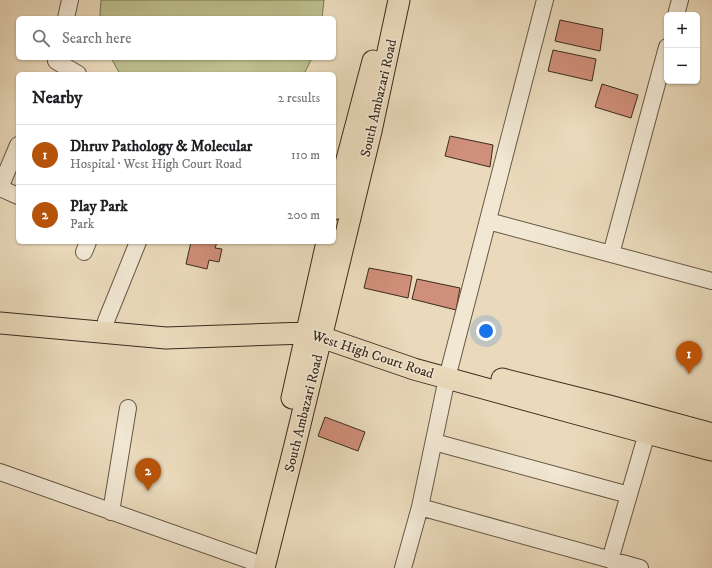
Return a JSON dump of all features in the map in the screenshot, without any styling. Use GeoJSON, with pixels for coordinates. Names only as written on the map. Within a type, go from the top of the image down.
{"type":"FeatureCollection","features":[{"type":"Feature","properties":{"kind":"main road","name":"South Ambazari Road"},"geometry":{"type":"LineString","coordinates":[[336,201],[374,57],[385,0]]}},
{"type":"Feature","properties":{"kind":"main road","name":"South Ambazari Road"},"geometry":{"type":"LineString","coordinates":[[316,328],[369,139],[399,0]]}},
{"type":"Feature","properties":{"kind":"main road","name":"South Ambazari Road"},"geometry":{"type":"LineString","coordinates":[[257,566],[294,449],[316,328],[327,244]]}},
{"type":"Feature","properties":{"kind":"main road","name":"West High Court Road"},"geometry":{"type":"LineString","coordinates":[[0,312],[170,326],[316,328]]}},
{"type":"Feature","properties":{"kind":"main road","name":"West High Court Road"},"geometry":{"type":"LineString","coordinates":[[0,323],[166,338],[316,328]]}},
{"type":"Feature","properties":{"kind":"main road"},"geometry":{"type":"LineString","coordinates":[[316,328],[356,334],[449,372],[609,406],[712,434]]}},
{"type":"Feature","properties":{"kind":"main road","name":"West High Court Road"},"geometry":{"type":"LineString","coordinates":[[449,372],[648,433],[712,450]]}},
{"type":"Feature","properties":{"kind":"street"},"geometry":{"type":"LineString","coordinates":[[66,16],[70,0]]}},
{"type":"Feature","properties":{"kind":"street"},"geometry":{"type":"LineString","coordinates":[[403,568],[420,507],[449,372],[544,0]]}},
{"type":"Feature","properties":{"kind":"street"},"geometry":{"type":"LineString","coordinates":[[677,12],[680,0]]}},
{"type":"Feature","properties":{"kind":"street"},"geometry":{"type":"LineString","coordinates":[[611,254],[667,48]]}},
{"type":"Feature","properties":{"kind":"street"},"geometry":{"type":"LineString","coordinates":[[54,64],[73,72]]}},
{"type":"Feature","properties":{"kind":"street"},"geometry":{"type":"LineString","coordinates":[[16,150],[0,188],[16,195]]}},
{"type":"Feature","properties":{"kind":"street"},"geometry":{"type":"LineString","coordinates":[[488,221],[712,281]]}},
{"type":"Feature","properties":{"kind":"street"},"geometry":{"type":"LineString","coordinates":[[106,321],[137,244]]}},
{"type":"Feature","properties":{"kind":"street"},"geometry":{"type":"LineString","coordinates":[[111,512],[128,408]]}},
{"type":"Feature","properties":{"kind":"street"},"geometry":{"type":"LineString","coordinates":[[610,560],[648,433]]}},
{"type":"Feature","properties":{"kind":"street"},"geometry":{"type":"LineString","coordinates":[[434,442],[629,495]]}},
{"type":"Feature","properties":{"kind":"street"},"geometry":{"type":"LineString","coordinates":[[0,472],[257,566]]}},
{"type":"Feature","properties":{"kind":"street"},"geometry":{"type":"LineString","coordinates":[[420,507],[640,568]]}},
{"type":"Feature","properties":{"kind":"green space"},"geometry":{"type":"Polygon","coordinates":[[[101,0],[324,0],[322,16],[100,16],[101,0]]]}},
{"type":"Feature","properties":{"kind":"green space"},"geometry":{"type":"Polygon","coordinates":[[[112,60],[311,60],[305,72],[119,72],[112,60]]]}},
{"type":"Feature","properties":{"kind":"building"},"geometry":{"type":"Polygon","coordinates":[[[560,20],[603,29],[600,51],[555,41],[560,20]]]}},
{"type":"Feature","properties":{"kind":"building"},"geometry":{"type":"Polygon","coordinates":[[[553,50],[596,59],[592,81],[548,71],[553,50]]]}},
{"type":"Feature","properties":{"kind":"building"},"geometry":{"type":"Polygon","coordinates":[[[602,84],[638,95],[631,118],[595,107],[602,84]]]}},
{"type":"Feature","properties":{"kind":"building"},"geometry":{"type":"Polygon","coordinates":[[[450,136],[493,145],[490,167],[445,156],[450,136]]]}},
{"type":"Feature","properties":{"kind":"building"},"geometry":{"type":"Polygon","coordinates":[[[191,244],[216,244],[215,248],[222,249],[219,262],[209,260],[207,269],[186,264],[191,244]]]}},
{"type":"Feature","properties":{"kind":"building"},"geometry":{"type":"Polygon","coordinates":[[[369,268],[412,276],[408,298],[364,288],[369,268]]]}},
{"type":"Feature","properties":{"kind":"building"},"geometry":{"type":"Polygon","coordinates":[[[417,279],[460,288],[456,310],[412,299],[417,279]]]}},
{"type":"Feature","properties":{"kind":"building"},"geometry":{"type":"Polygon","coordinates":[[[325,417],[365,432],[358,451],[318,436],[325,417]]]}},
{"type":"Feature","properties":{"kind":"place","name":"Dhruv Pathology & Molecular"},"geometry":{"type":"Point","coordinates":[689,374]}},
{"type":"Feature","properties":{"kind":"place","name":"Play Park"},"geometry":{"type":"Point","coordinates":[148,491]}}]}
